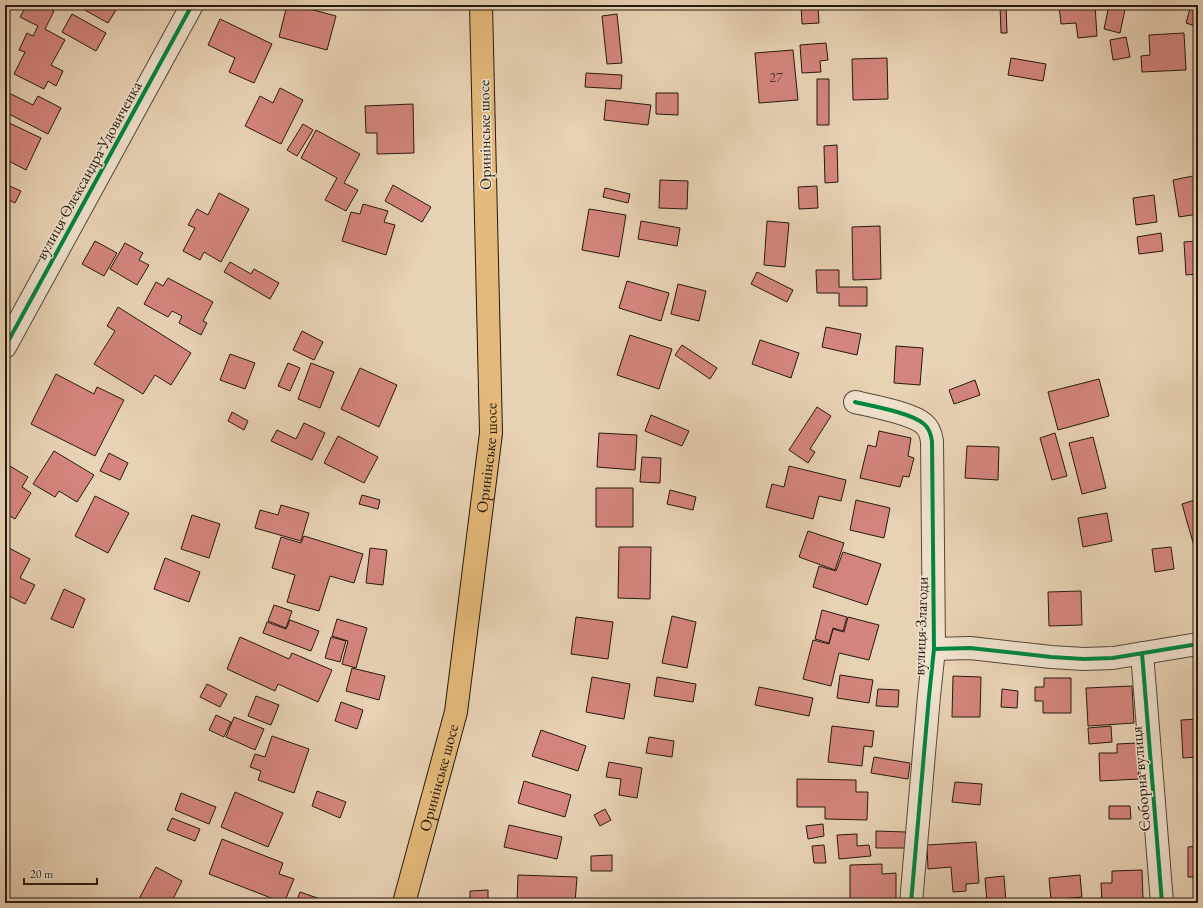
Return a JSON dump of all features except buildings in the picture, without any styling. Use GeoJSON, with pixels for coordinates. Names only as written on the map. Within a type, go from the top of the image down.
{"type":"FeatureCollection","features":[{"type":"Feature","properties":{"kind":"main road","name":"Оринінське шосе"},"geometry":{"type":"LineString","coordinates":[[404,903],[456,712],[491,433],[480,5]]}},
{"type":"Feature","properties":{"kind":"street","name":"вулиця Олександра Удовиченка"},"geometry":{"type":"LineString","coordinates":[[5,347],[192,5]]}},
{"type":"Feature","properties":{"kind":"street","name":"вулиця Злагоди"},"geometry":{"type":"LineString","coordinates":[[855,402],[914,417],[924,424],[930,432],[932,441],[934,649],[911,903]]}},
{"type":"Feature","properties":{"kind":"street"},"geometry":{"type":"LineString","coordinates":[[934,649],[970,648],[1084,659],[1113,658],[1198,644]]}},
{"type":"Feature","properties":{"kind":"street","name":"Соборна вулиця"},"geometry":{"type":"LineString","coordinates":[[1142,653],[1162,903]]}},
{"type":"Feature","properties":{"kind":"cycle path"},"geometry":{"type":"LineString","coordinates":[[5,347],[192,5]]}},
{"type":"Feature","properties":{"kind":"cycle path"},"geometry":{"type":"LineString","coordinates":[[855,402],[911,416],[924,424],[932,441],[934,649],[911,903]]}},
{"type":"Feature","properties":{"kind":"cycle path"},"geometry":{"type":"LineString","coordinates":[[934,649],[970,648],[1084,659],[1113,658],[1198,644]]}},
{"type":"Feature","properties":{"kind":"cycle path"},"geometry":{"type":"LineString","coordinates":[[1142,653],[1162,903]]}}]}
